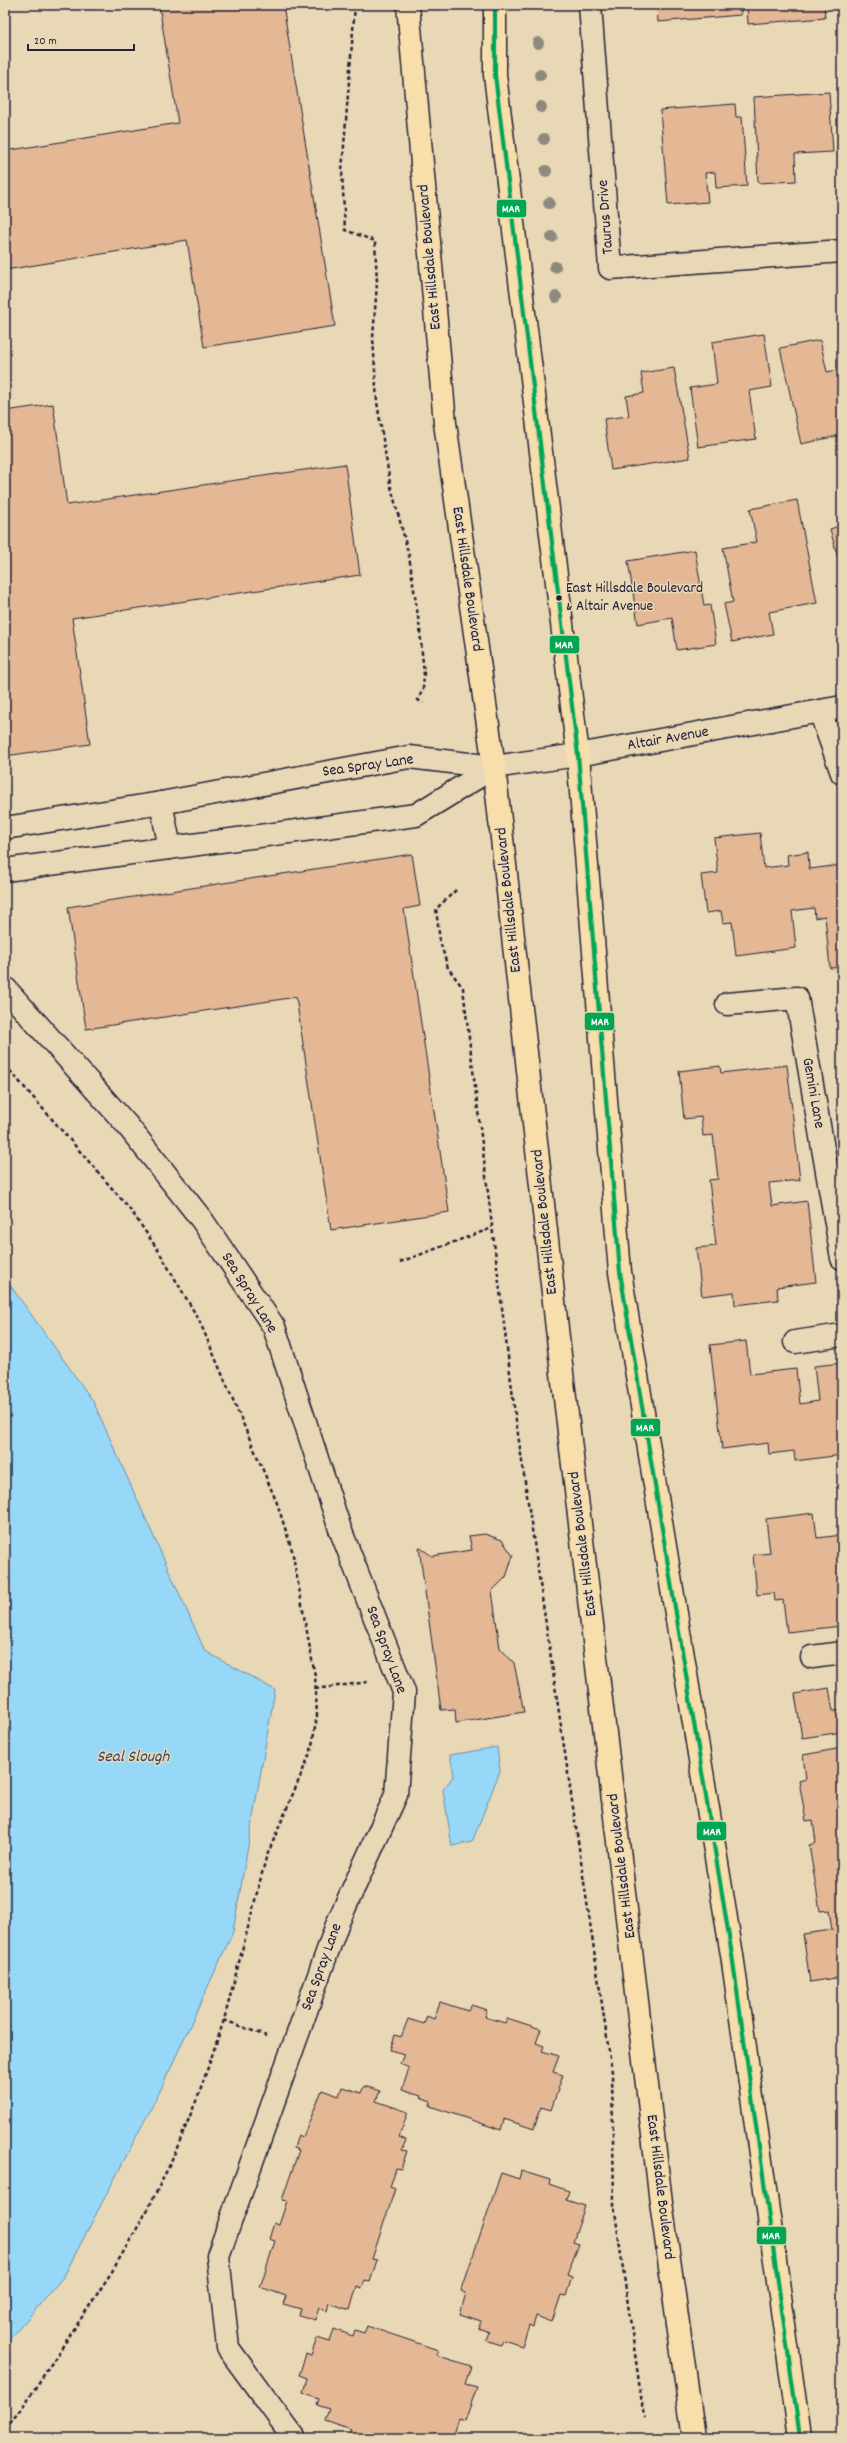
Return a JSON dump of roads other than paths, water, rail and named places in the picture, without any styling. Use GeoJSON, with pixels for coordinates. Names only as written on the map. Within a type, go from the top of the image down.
{"type":"FeatureCollection","features":[{"type":"Feature","properties":{"kind":"main road","name":"East Hillsdale Boulevard"},"geometry":{"type":"LineString","coordinates":[[408,5],[445,423],[494,767],[562,1374],[690,2434]]}},
{"type":"Feature","properties":{"kind":"main road"},"geometry":{"type":"LineString","coordinates":[[495,5],[495,74],[578,755],[620,1272],[732,1955],[800,2438]]}},
{"type":"Feature","properties":{"kind":"street","name":"Taurus Drive"},"geometry":{"type":"LineString","coordinates":[[590,5],[610,268],[842,251]]}},
{"type":"Feature","properties":{"kind":"street","name":"Altair Avenue"},"geometry":{"type":"LineString","coordinates":[[494,767],[578,755],[842,707]]}},
{"type":"Feature","properties":{"kind":"street"},"geometry":{"type":"LineString","coordinates":[[820,711],[842,773]]}},
{"type":"Feature","properties":{"kind":"street","name":"Sea Spray Lane"},"geometry":{"type":"LineString","coordinates":[[5,828],[161,802],[409,757],[494,767]]}},
{"type":"Feature","properties":{"kind":"street"},"geometry":{"type":"LineString","coordinates":[[5,870],[416,815],[494,767]]}},
{"type":"Feature","properties":{"kind":"street"},"geometry":{"type":"LineString","coordinates":[[161,802],[170,848]]}},
{"type":"Feature","properties":{"kind":"street","name":"Sea Spray Lane"},"geometry":{"type":"LineString","coordinates":[[5,988],[127,1125],[202,1220],[274,1328],[340,1529],[404,1692],[396,1795],[338,1922],[218,2256],[228,2348],[294,2438]]}},
{"type":"Feature","properties":{"kind":"street","name":"Gemini Lane"},"geometry":{"type":"LineString","coordinates":[[727,1004],[797,998],[842,1258]]}},
{"type":"Feature","properties":{"kind":"street"},"geometry":{"type":"LineString","coordinates":[[794,1342],[842,1335]]}},
{"type":"Feature","properties":{"kind":"street"},"geometry":{"type":"LineString","coordinates":[[812,1657],[842,1653]]}},
{"type":"Feature","properties":{"kind":"water","name":"Seal Slough"},"geometry":{"type":"Polygon","coordinates":[[[5,1278],[93,1401],[205,1651],[275,1690],[233,1932],[160,2091],[64,2276],[5,2345],[5,1278]]]}},
{"type":"Feature","properties":{"kind":"water"},"geometry":{"type":"Polygon","coordinates":[[[497,1747],[500,1771],[472,1842],[452,1846],[443,1790],[454,1775],[450,1755],[497,1747]]]}},
{"type":"Feature","properties":{"kind":"place","name":"East Hillsdale Boulevard & Altair Avenue"},"geometry":{"type":"Point","coordinates":[559,598]}}]}
